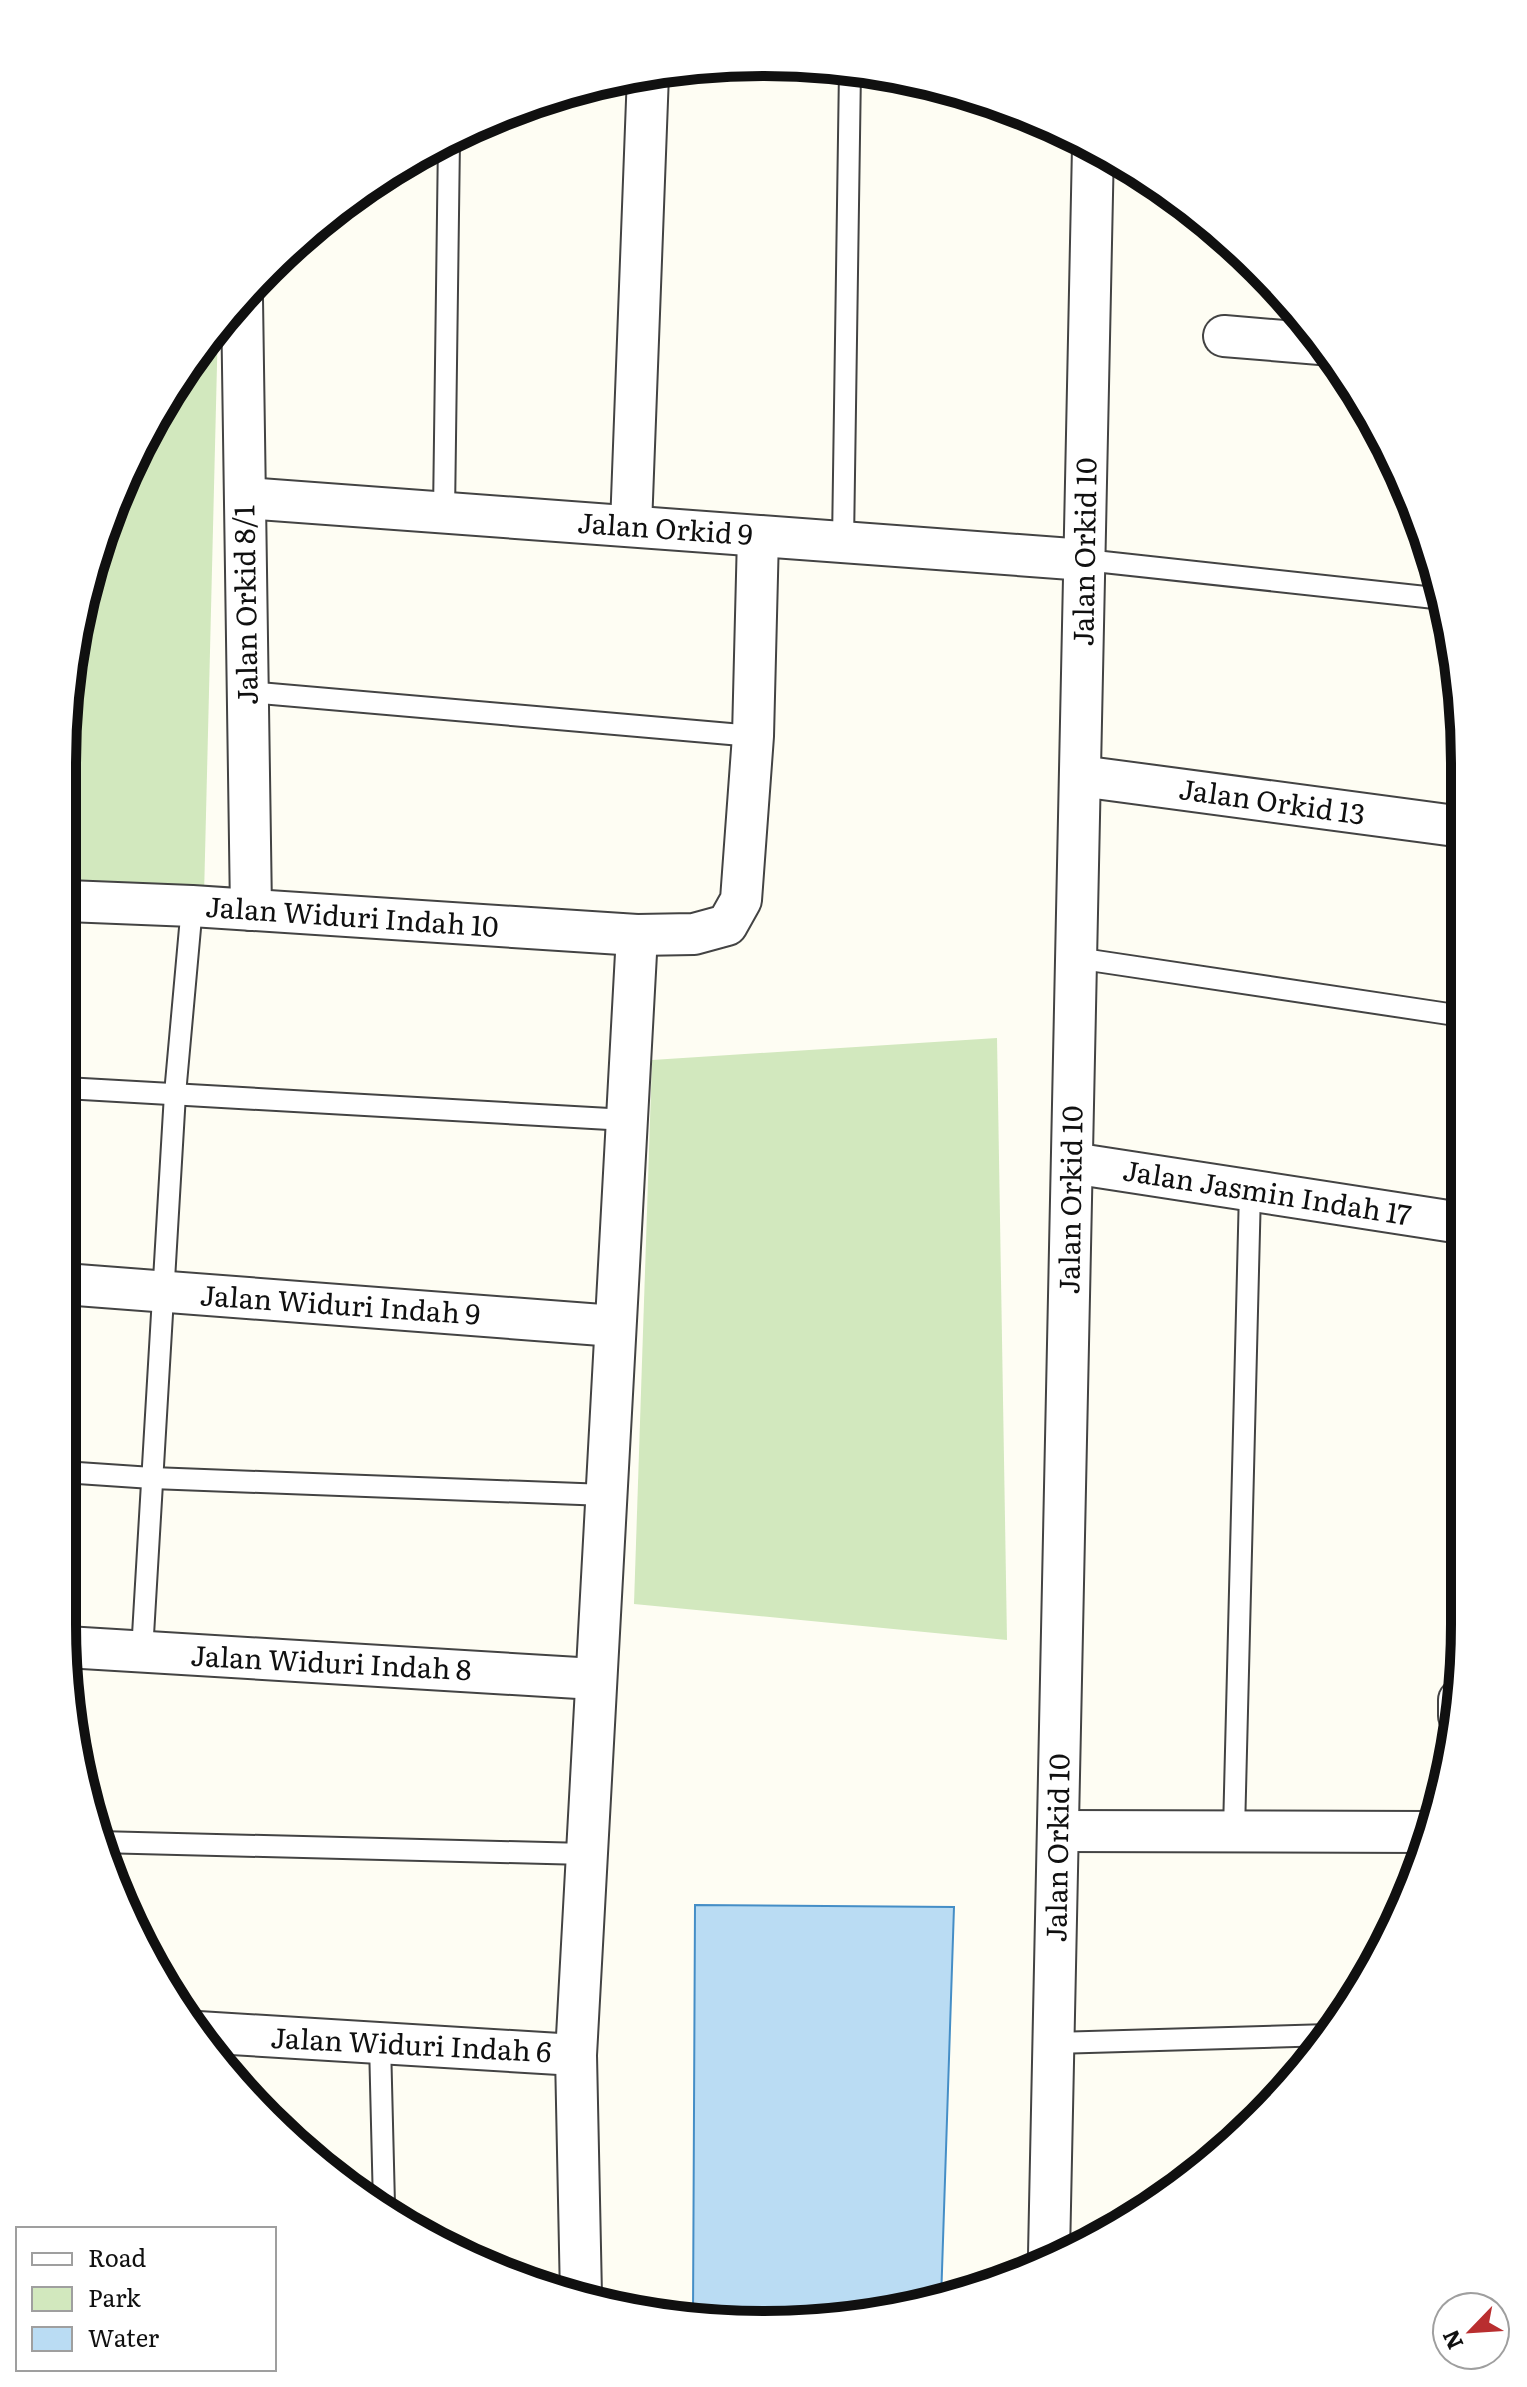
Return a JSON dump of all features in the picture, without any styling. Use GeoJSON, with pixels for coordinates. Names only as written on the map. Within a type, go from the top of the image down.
{"type":"FeatureCollection","features":[{"type":"Feature","properties":{"kind":"street"},"geometry":{"type":"LineString","coordinates":[[631,526],[648,86]]}},
{"type":"Feature","properties":{"kind":"street","name":"Jalan Orkid 10"},"geometry":{"type":"LineString","coordinates":[[1049,2249],[1093,160]]}},
{"type":"Feature","properties":{"kind":"street","name":"Jalan Orkid 8/1"},"geometry":{"type":"LineString","coordinates":[[242,316],[251,910]]}},
{"type":"Feature","properties":{"kind":"street"},"geometry":{"type":"LineString","coordinates":[[1224,336],[1307,343]]}},
{"type":"Feature","properties":{"kind":"street","name":"Jalan Orkid 9"},"geometry":{"type":"LineString","coordinates":[[245,498],[1085,560]]}},
{"type":"Feature","properties":{"kind":"street"},"geometry":{"type":"LineString","coordinates":[[753,736],[758,536]]}},
{"type":"Feature","properties":{"kind":"street","name":"Jalan Widuri Indah 10"},"geometry":{"type":"LineString","coordinates":[[76,901],[637,935],[694,934],[727,925],[741,900],[753,736]]}},
{"type":"Feature","properties":{"kind":"street","name":"Jalan Orkid 13"},"geometry":{"type":"LineString","coordinates":[[1080,776],[1451,825]]}},
{"type":"Feature","properties":{"kind":"street"},"geometry":{"type":"LineString","coordinates":[[581,2286],[576,2055],[637,935]]}},
{"type":"Feature","properties":{"kind":"street","name":"Jalan Jasmin Indah 17"},"geometry":{"type":"LineString","coordinates":[[1072,1163],[1451,1221]]}},
{"type":"Feature","properties":{"kind":"street","name":"Jalan Widuri Indah 9"},"geometry":{"type":"LineString","coordinates":[[76,1285],[615,1326]]}},
{"type":"Feature","properties":{"kind":"street","name":"Jalan Widuri Indah 8"},"geometry":{"type":"LineString","coordinates":[[77,1648],[595,1679]]}},
{"type":"Feature","properties":{"kind":"street"},"geometry":{"type":"LineString","coordinates":[[1058,1831],[1419,1832]]}},
{"type":"Feature","properties":{"kind":"street","name":"Jalan Widuri Indah 6"},"geometry":{"type":"LineString","coordinates":[[212,2033],[576,2055]]}},
{"type":"Feature","properties":{"kind":"lane"},"geometry":{"type":"LineString","coordinates":[[843,542],[850,82]]}},
{"type":"Feature","properties":{"kind":"lane"},"geometry":{"type":"LineString","coordinates":[[444,513],[449,152]]}},
{"type":"Feature","properties":{"kind":"lane"},"geometry":{"type":"LineString","coordinates":[[1085,560],[1431,598]]}},
{"type":"Feature","properties":{"kind":"lane"},"geometry":{"type":"LineString","coordinates":[[248,692],[753,736]]}},
{"type":"Feature","properties":{"kind":"lane"},"geometry":{"type":"LineString","coordinates":[[142,1652],[175,1094],[192,906]]}},
{"type":"Feature","properties":{"kind":"lane"},"geometry":{"type":"LineString","coordinates":[[1076,958],[1451,1014]]}},
{"type":"Feature","properties":{"kind":"lane"},"geometry":{"type":"LineString","coordinates":[[76,1089],[627,1120]]}},
{"type":"Feature","properties":{"kind":"lane"},"geometry":{"type":"LineString","coordinates":[[1234,1831],[1250,1191]]}},
{"type":"Feature","properties":{"kind":"lane"},"geometry":{"type":"LineString","coordinates":[[76,1473],[606,1495]]}},
{"type":"Feature","properties":{"kind":"lane"},"geometry":{"type":"LineString","coordinates":[[111,1842],[586,1854]]}},
{"type":"Feature","properties":{"kind":"lane"},"geometry":{"type":"LineString","coordinates":[[1054,2043],[1314,2035]]}},
{"type":"Feature","properties":{"kind":"lane"},"geometry":{"type":"LineString","coordinates":[[380,2043],[384,2196]]}},
{"type":"Feature","properties":{"kind":"green space"},"geometry":{"type":"Polygon","coordinates":[[[217,346],[204,896],[76,886],[77,719],[89,629],[99,586],[128,500],[168,420],[217,346]]]}},
{"type":"Feature","properties":{"kind":"green space"},"geometry":{"type":"Polygon","coordinates":[[[997,1038],[1007,1640],[634,1604],[652,1060],[997,1038]]]}},
{"type":"Feature","properties":{"kind":"water"},"geometry":{"type":"Polygon","coordinates":[[[695,1905],[954,1907],[941,2288],[898,2298],[808,2310],[693,2307],[695,1905]]]}}]}
